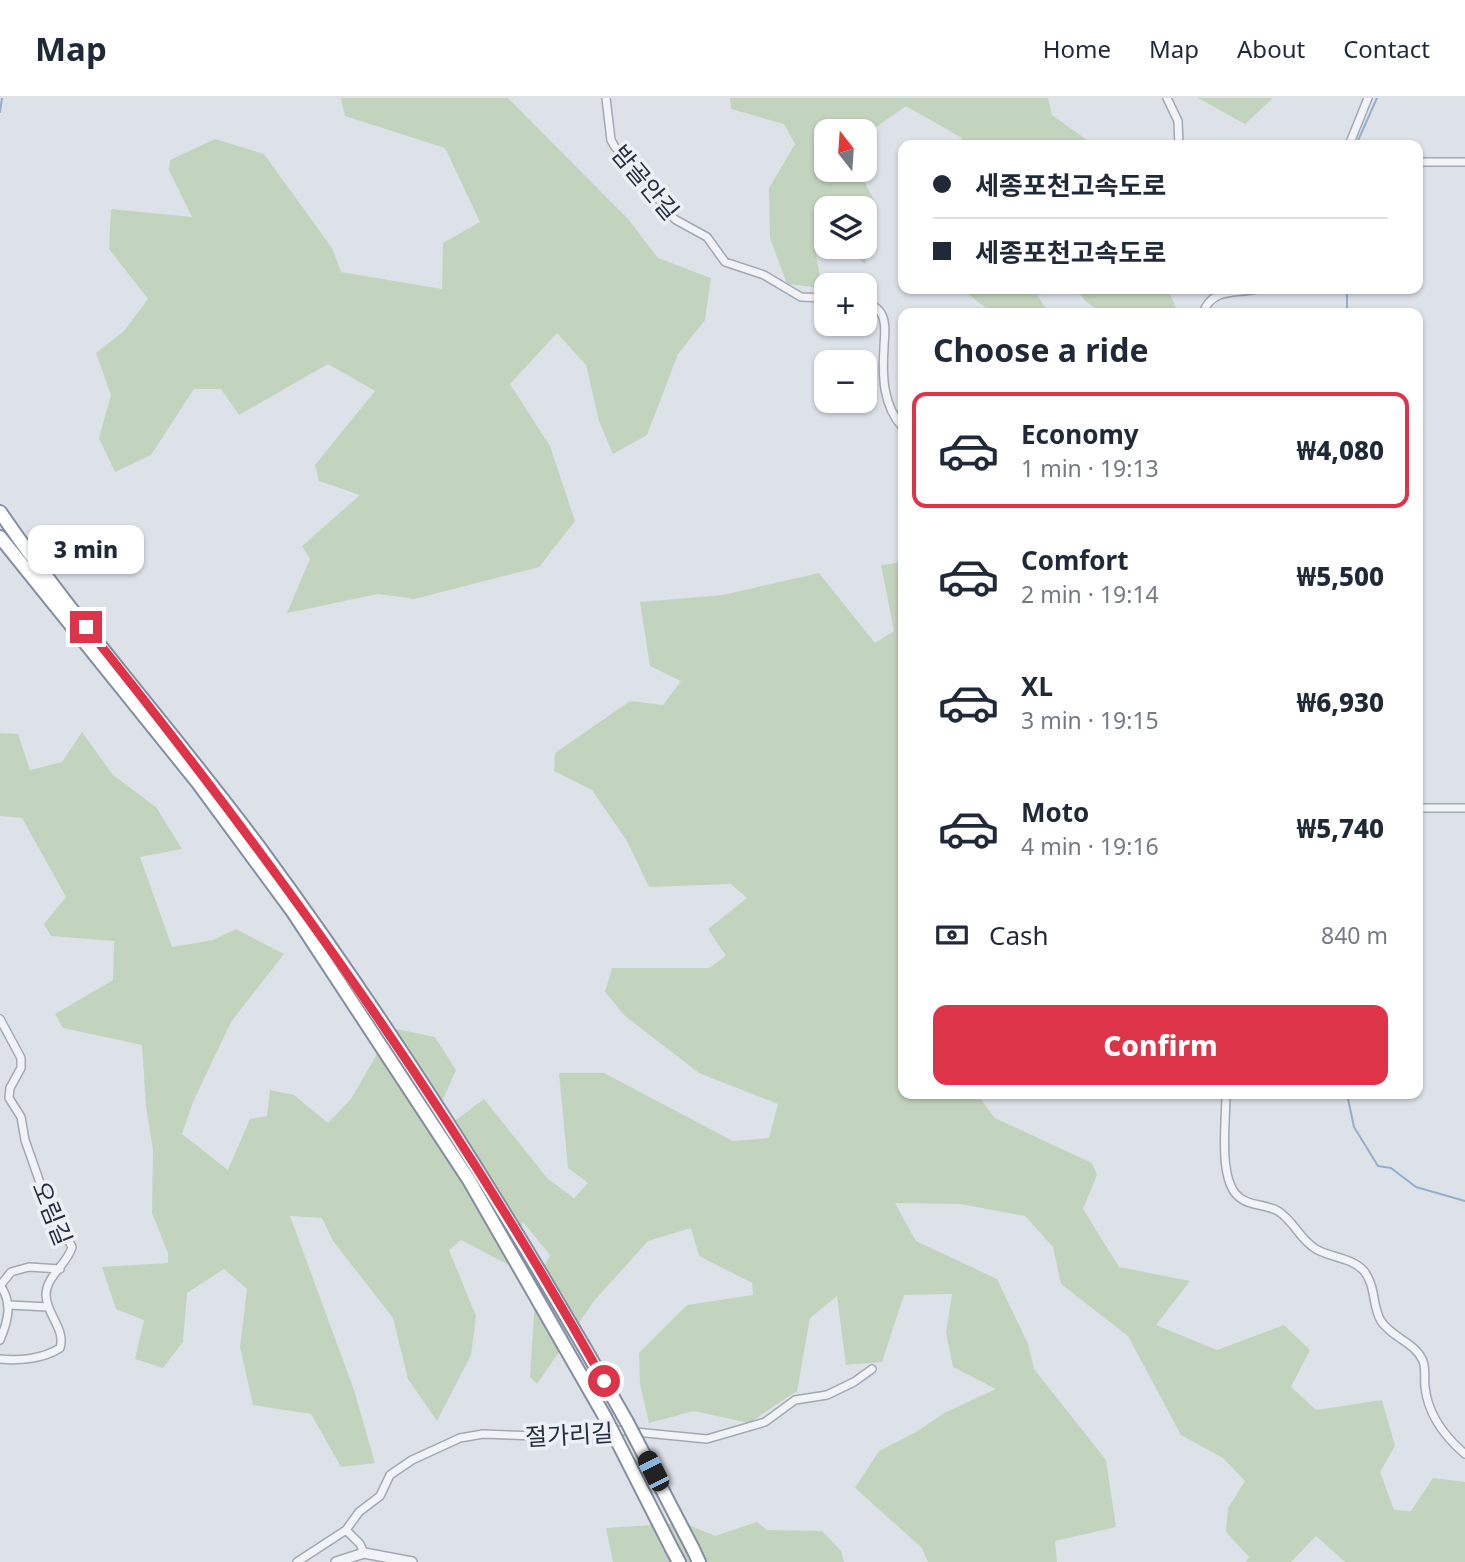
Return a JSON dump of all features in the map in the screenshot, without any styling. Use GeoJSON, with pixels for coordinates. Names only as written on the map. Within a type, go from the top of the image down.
{"type":"FeatureCollection","features":[{"type":"Feature","properties":{"kind":"highway"},"geometry":{"type":"LineString","coordinates":[[0,512],[51,582],[261,850],[374,1010],[492,1193],[627,1422],[699,1562]]}},
{"type":"Feature","properties":{"kind":"highway"},"geometry":{"type":"LineString","coordinates":[[0,537],[198,783],[293,912],[469,1180],[605,1417],[678,1562]]}},
{"type":"Feature","properties":{"kind":"street","name":"밤골안길"},"geometry":{"type":"LineString","coordinates":[[606,98],[611,140],[615,148],[645,176],[666,211],[676,220],[707,237],[725,262],[764,275],[801,297],[814,298]]}},
{"type":"Feature","properties":{"kind":"street"},"geometry":{"type":"LineString","coordinates":[[1167,98],[1178,121],[1179,140]]}},
{"type":"Feature","properties":{"kind":"street"},"geometry":{"type":"LineString","coordinates":[[1351,140],[1368,98]]}},
{"type":"Feature","properties":{"kind":"street"},"geometry":{"type":"LineString","coordinates":[[1423,162],[1465,162]]}},
{"type":"Feature","properties":{"kind":"street"},"geometry":{"type":"LineString","coordinates":[[1205,308],[1209,299],[1219,294]]}},
{"type":"Feature","properties":{"kind":"street"},"geometry":{"type":"LineString","coordinates":[[877,310],[883,317],[883,369],[887,403],[898,422]]}},
{"type":"Feature","properties":{"kind":"street"},"geometry":{"type":"LineString","coordinates":[[1423,808],[1465,808]]}},
{"type":"Feature","properties":{"kind":"street","name":"오림길"},"geometry":{"type":"LineString","coordinates":[[0,1019],[21,1058],[21,1068],[10,1088],[9,1098],[21,1117],[25,1140],[45,1198],[72,1247],[47,1287],[48,1307]]}},
{"type":"Feature","properties":{"kind":"street"},"geometry":{"type":"LineString","coordinates":[[1226,1099],[1228,1182],[1237,1196],[1249,1204],[1276,1210],[1289,1219],[1315,1249],[1352,1262],[1364,1272],[1374,1292],[1379,1318],[1387,1329],[1418,1351],[1425,1364],[1428,1407],[1436,1422],[1465,1454]]}},
{"type":"Feature","properties":{"kind":"street"},"geometry":{"type":"LineString","coordinates":[[0,1340],[6,1326],[9,1305],[7,1295],[0,1285],[11,1272],[29,1267],[60,1269]]}},
{"type":"Feature","properties":{"kind":"street"},"geometry":{"type":"LineString","coordinates":[[0,1359],[29,1358],[60,1348],[61,1335],[48,1307],[9,1305]]}},
{"type":"Feature","properties":{"kind":"street","name":"절가리길"},"geometry":{"type":"LineString","coordinates":[[297,1562],[346,1530],[359,1512],[380,1496],[390,1475],[412,1460],[460,1438],[483,1434],[537,1436],[594,1428],[707,1439],[765,1422],[802,1396],[827,1395],[854,1382],[872,1369]]}},
{"type":"Feature","properties":{"kind":"street"},"geometry":{"type":"LineString","coordinates":[[346,1530],[360,1544],[364,1553]]}},
{"type":"Feature","properties":{"kind":"street"},"geometry":{"type":"LineString","coordinates":[[337,1562],[364,1553],[412,1562]]}},
{"type":"Feature","properties":{"kind":"green space"},"geometry":{"type":"Polygon","coordinates":[[[341,98],[508,98],[628,219],[658,258],[711,278],[705,320],[678,354],[647,435],[613,454],[599,421],[586,365],[557,333],[510,384],[550,446],[575,521],[539,567],[414,599],[378,594],[287,613],[310,559],[302,546],[360,495],[319,481],[315,465],[375,391],[328,364],[239,415],[221,389],[194,389],[151,455],[115,472],[99,438],[111,395],[96,353],[124,331],[148,299],[109,249],[111,209],[192,217],[169,170],[170,160],[215,139],[264,154],[332,248],[341,272],[442,289],[443,243],[480,222],[445,148],[345,116],[341,98]]]}},
{"type":"Feature","properties":{"kind":"green space"},"geometry":{"type":"Polygon","coordinates":[[[730,98],[1048,98],[1052,115],[1087,140],[961,140],[906,106],[877,127],[877,119],[814,119],[814,182],[865,182],[872,196],[814,196],[814,259],[817,259],[819,273],[814,273],[814,287],[787,284],[770,238],[769,188],[795,144],[784,124],[731,109],[730,98]]]}},
{"type":"Feature","properties":{"kind":"green space"},"geometry":{"type":"Polygon","coordinates":[[[1198,98],[1273,98],[1245,124],[1198,98]]]}},
{"type":"Feature","properties":{"kind":"green space"},"geometry":{"type":"Polygon","coordinates":[[[968,294],[1036,294],[1046,308],[986,308],[968,294]]]}},
{"type":"Feature","properties":{"kind":"green space"},"geometry":{"type":"Polygon","coordinates":[[[1080,294],[1170,294],[1176,308],[1095,308],[1080,294]]]}},
{"type":"Feature","properties":{"kind":"green space"},"geometry":{"type":"Polygon","coordinates":[[[898,563],[898,1099],[981,1099],[995,1118],[1092,1163],[1097,1175],[1083,1209],[1119,1267],[1190,1281],[1156,1325],[1217,1350],[1284,1325],[1310,1350],[1291,1387],[1316,1410],[1382,1400],[1395,1446],[1380,1472],[1394,1510],[1411,1511],[1433,1478],[1465,1482],[1465,1562],[1345,1562],[1316,1536],[1291,1562],[1246,1562],[1249,1557],[1226,1532],[1228,1508],[1245,1481],[1223,1458],[1181,1435],[1128,1336],[1061,1284],[1053,1247],[1025,1216],[960,1204],[895,1203],[916,1241],[997,1279],[1028,1344],[1034,1369],[1106,1460],[1116,1527],[1055,1541],[1057,1562],[928,1562],[922,1548],[855,1488],[879,1451],[916,1432],[946,1412],[996,1389],[953,1367],[946,1333],[952,1294],[904,1295],[882,1362],[846,1365],[837,1296],[810,1318],[797,1391],[749,1423],[694,1411],[649,1423],[640,1384],[639,1353],[687,1305],[753,1295],[752,1283],[699,1256],[691,1228],[648,1241],[594,1301],[537,1384],[530,1377],[536,1284],[550,1255],[523,1222],[507,1264],[461,1240],[449,1250],[476,1316],[471,1355],[437,1421],[408,1379],[393,1318],[333,1241],[322,1218],[290,1216],[354,1390],[375,1463],[341,1467],[311,1414],[253,1405],[240,1347],[247,1289],[224,1269],[187,1293],[183,1342],[163,1368],[135,1359],[144,1320],[116,1309],[102,1267],[168,1263],[168,1253],[152,1213],[153,1150],[146,1107],[142,1045],[63,1028],[55,1014],[113,980],[114,941],[51,936],[44,924],[66,897],[22,818],[0,816],[0,733],[18,734],[30,770],[62,762],[82,732],[113,775],[156,807],[182,849],[140,857],[172,947],[213,940],[236,929],[284,954],[231,1022],[193,1102],[182,1134],[228,1170],[250,1119],[267,1116],[270,1090],[294,1095],[328,1123],[351,1099],[392,1028],[435,1037],[456,1070],[439,1108],[436,1135],[484,1099],[548,1179],[574,1198],[588,1183],[568,1168],[559,1073],[604,1073],[733,1141],[769,1138],[778,1104],[699,1073],[625,1016],[605,992],[612,968],[709,968],[726,956],[708,929],[747,898],[731,884],[649,887],[627,841],[592,790],[554,771],[555,753],[630,701],[663,705],[681,681],[650,666],[640,602],[723,595],[819,573],[875,643],[894,631],[881,565],[898,563]]]}},
{"type":"Feature","properties":{"kind":"green space"},"geometry":{"type":"Polygon","coordinates":[[[757,1522],[767,1530],[822,1531],[841,1551],[844,1562],[613,1562],[606,1528],[684,1523],[715,1536],[757,1522]]]}},
{"type":"Feature","properties":{"kind":"waterway"},"geometry":{"type":"LineString","coordinates":[[0,112],[2,98]]}},
{"type":"Feature","properties":{"kind":"waterway"},"geometry":{"type":"LineString","coordinates":[[1358,140],[1377,98]]}},
{"type":"Feature","properties":{"kind":"waterway"},"geometry":{"type":"LineString","coordinates":[[1347,294],[1347,308]]}},
{"type":"Feature","properties":{"kind":"waterway"},"geometry":{"type":"LineString","coordinates":[[1348,1099],[1354,1127],[1378,1166],[1391,1168],[1416,1187],[1465,1201]]}},
{"type":"Feature","properties":{"kind":"route"},"geometry":{"type":"LineString","coordinates":[[86,627],[261,850],[374,1010],[472,1159],[604,1381]]}}]}
